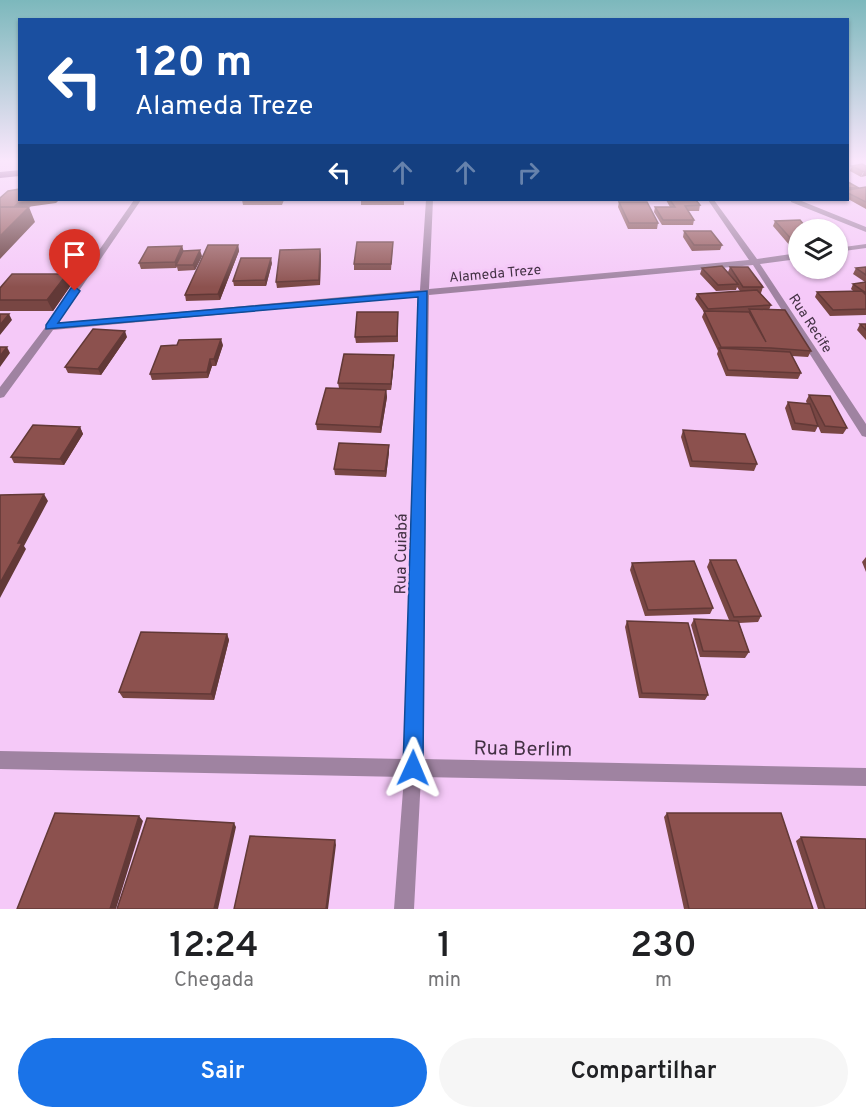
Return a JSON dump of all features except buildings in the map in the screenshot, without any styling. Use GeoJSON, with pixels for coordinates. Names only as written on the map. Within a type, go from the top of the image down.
{"type":"FeatureCollection","features":[{"type":"Feature","properties":{"kind":"street"},"geometry":{"type":"LineString","coordinates":[[0,395],[50,327],[135,202]]}},
{"type":"Feature","properties":{"kind":"street","name":"Rua Cuiabá"},"geometry":{"type":"LineString","coordinates":[[404,909],[413,768],[424,293],[429,202]]}},
{"type":"Feature","properties":{"kind":"street","name":"Rua Recife"},"geometry":{"type":"LineString","coordinates":[[713,202],[755,262],[866,433]]}},
{"type":"Feature","properties":{"kind":"street"},"geometry":{"type":"LineString","coordinates":[[800,202],[866,230]]}},
{"type":"Feature","properties":{"kind":"street"},"geometry":{"type":"LineString","coordinates":[[848,248],[866,246]]}},
{"type":"Feature","properties":{"kind":"street","name":"Alameda Treze"},"geometry":{"type":"LineString","coordinates":[[50,327],[788,257]]}},
{"type":"Feature","properties":{"kind":"street","name":"Rua Berlim"},"geometry":{"type":"LineString","coordinates":[[0,760],[866,777]]}},
{"type":"Feature","properties":{"kind":"route"},"geometry":{"type":"LineString","coordinates":[[75,291],[50,327],[424,293],[413,768]]}}]}
